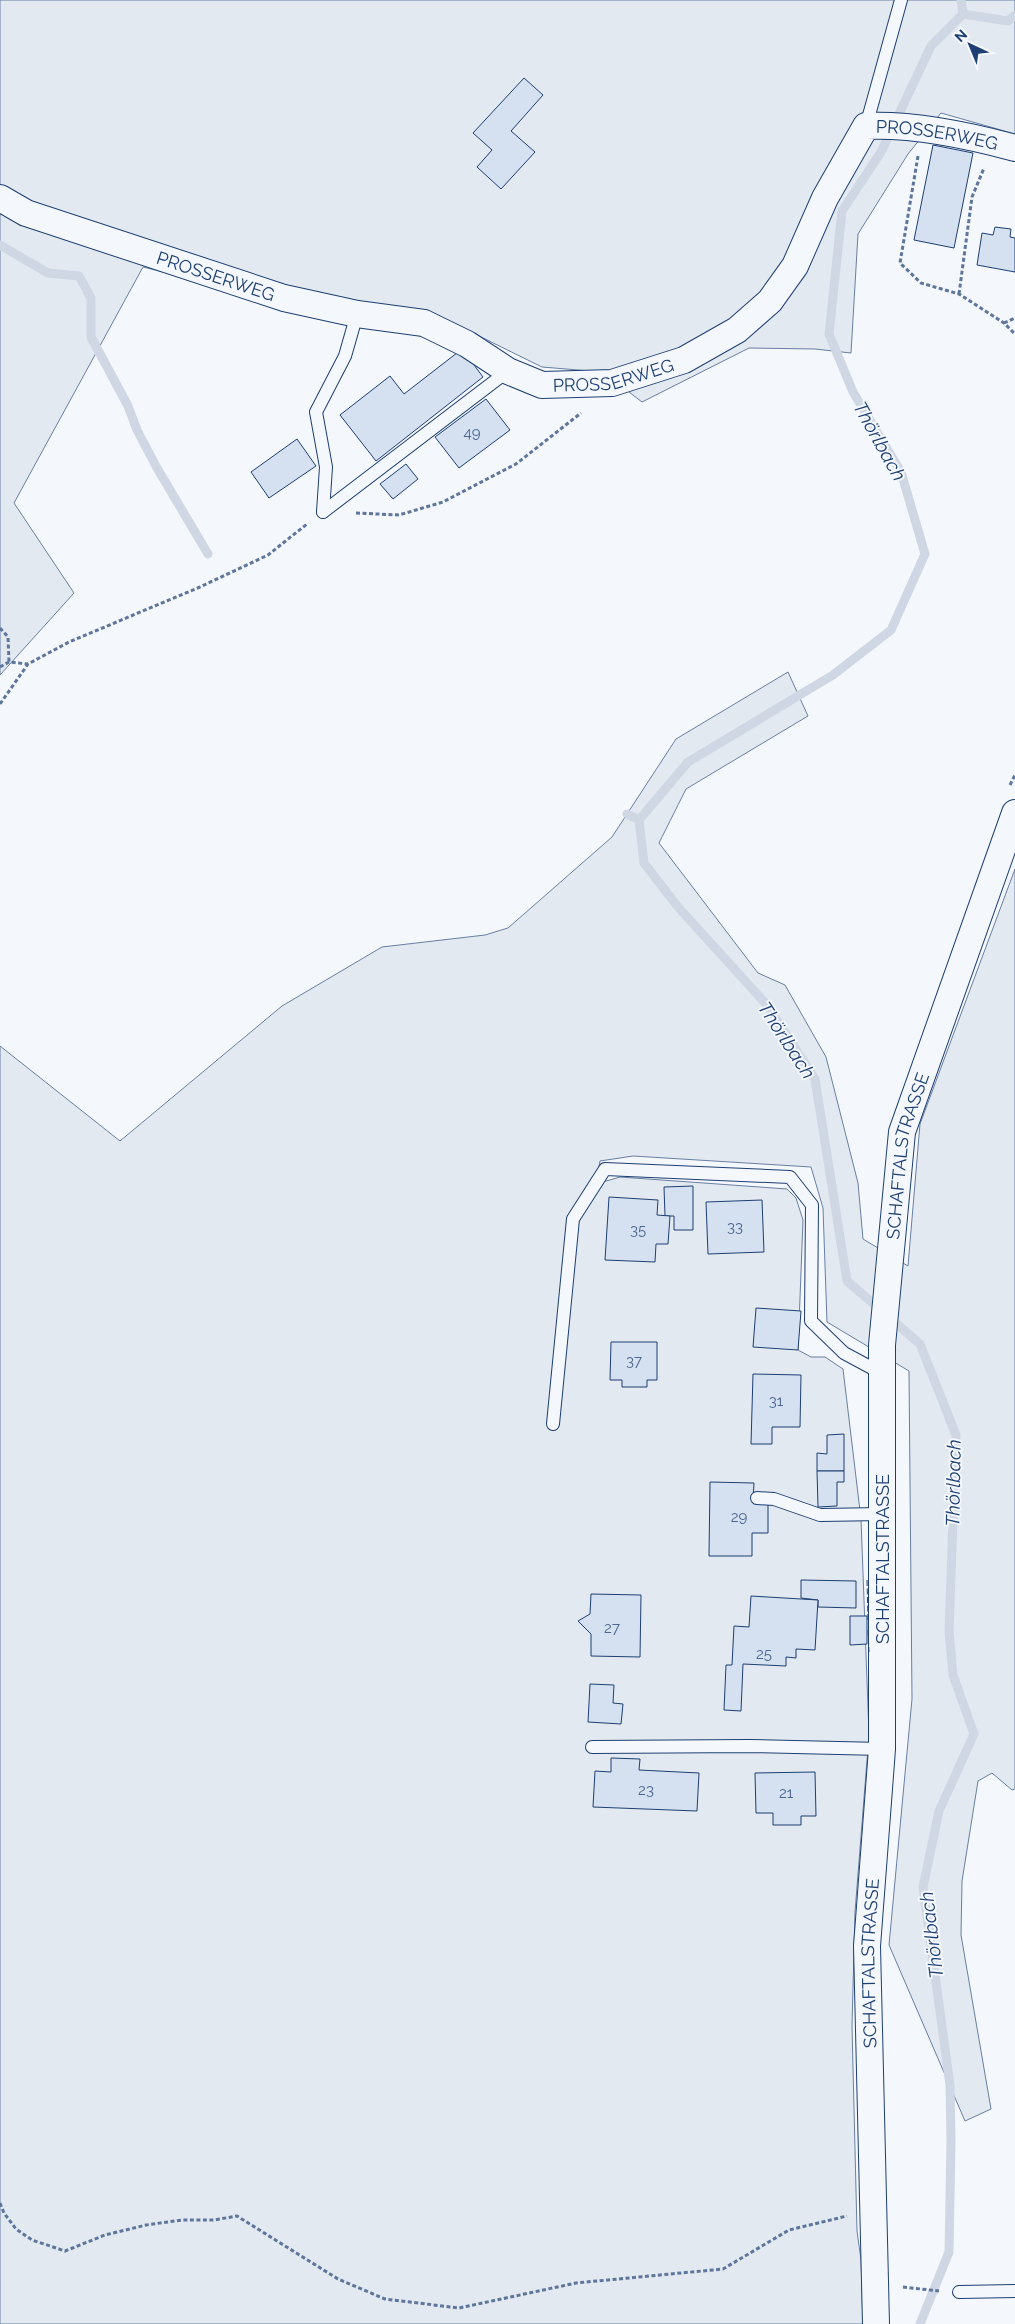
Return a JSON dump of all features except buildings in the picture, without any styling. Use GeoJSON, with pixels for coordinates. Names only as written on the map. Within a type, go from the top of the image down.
{"type":"FeatureCollection","features":[{"type":"Feature","properties":{"kind":"street","name":"PROSSERWEG"},"geometry":{"type":"LineString","coordinates":[[0,198],[26,213],[284,298],[357,314],[424,323],[468,344],[508,371],[542,385],[612,384],[684,360],[737,330],[770,301],[795,266],[825,198],[875,126],[924,131],[1005,145]]}},
{"type":"Feature","properties":{"kind":"street","name":"SCHAFTALSTRASSE"},"geometry":{"type":"LineString","coordinates":[[876,2324],[867,1946],[882,1749],[882,1345],[886,1290],[902,1132],[1015,813]]}},
{"type":"Feature","properties":{"kind":"lane"},"geometry":{"type":"LineString","coordinates":[[875,126],[901,0]]}},
{"type":"Feature","properties":{"kind":"lane"},"geometry":{"type":"LineString","coordinates":[[322,512],[326,467],[316,412],[345,356],[357,314]]}},
{"type":"Feature","properties":{"kind":"lane"},"geometry":{"type":"LineString","coordinates":[[322,512],[508,371]]}},
{"type":"Feature","properties":{"kind":"lane"},"geometry":{"type":"LineString","coordinates":[[553,1424],[573,1219],[605,1169],[790,1177],[812,1204],[811,1321],[844,1353],[883,1374]]}},
{"type":"Feature","properties":{"kind":"lane"},"geometry":{"type":"LineString","coordinates":[[757,1498],[774,1499],[820,1515],[882,1514]]}},
{"type":"Feature","properties":{"kind":"lane"},"geometry":{"type":"LineString","coordinates":[[592,1747],[742,1746],[882,1749]]}},
{"type":"Feature","properties":{"kind":"lane"},"geometry":{"type":"LineString","coordinates":[[959,2292],[1015,2291]]}},
{"type":"Feature","properties":{"kind":"path"},"geometry":{"type":"LineString","coordinates":[[924,131],[900,263],[921,283],[959,294],[1004,323],[1015,334]]}},
{"type":"Feature","properties":{"kind":"path"},"geometry":{"type":"LineString","coordinates":[[959,294],[972,197],[1005,145]]}},
{"type":"Feature","properties":{"kind":"path"},"geometry":{"type":"LineString","coordinates":[[1004,323],[1015,318]]}},
{"type":"Feature","properties":{"kind":"path"},"geometry":{"type":"LineString","coordinates":[[0,704],[28,664],[69,642],[200,587],[268,555],[322,512],[399,515],[443,502],[516,464],[591,405],[612,384]]}},
{"type":"Feature","properties":{"kind":"path"},"geometry":{"type":"LineString","coordinates":[[0,628],[8,637],[9,662]]}},
{"type":"Feature","properties":{"kind":"path"},"geometry":{"type":"LineString","coordinates":[[0,667],[9,662],[28,664]]}},
{"type":"Feature","properties":{"kind":"path"},"geometry":{"type":"LineString","coordinates":[[0,2203],[4,2213],[16,2229],[32,2240],[65,2251],[105,2235],[146,2225],[182,2220],[214,2220],[237,2216],[338,2279],[385,2298],[459,2308],[576,2284],[723,2268],[790,2230],[874,2210]]}},
{"type":"Feature","properties":{"kind":"shaded area"},"geometry":{"type":"Polygon","coordinates":[[[0,0],[1015,0],[1015,134],[941,113],[908,154],[858,234],[851,353],[815,349],[749,348],[642,402],[603,372],[542,367],[475,334],[424,337],[143,267],[14,503],[74,593],[0,675],[0,0]]]}},
{"type":"Feature","properties":{"kind":"shaded area"},"geometry":{"type":"Polygon","coordinates":[[[788,672],[808,716],[686,789],[659,843],[758,973],[785,985],[826,1057],[858,1183],[863,1239],[908,1266],[920,1124],[1015,869],[1015,1789],[1012,1790],[992,1773],[978,1781],[962,1881],[961,1935],[991,2109],[965,2121],[889,1945],[912,1699],[909,1371],[827,1322],[823,1208],[811,1167],[633,1156],[600,1161],[596,1184],[620,1177],[787,1189],[796,1198],[803,1220],[798,1350],[811,1357],[825,1357],[843,1369],[861,1519],[869,1735],[855,1912],[852,2026],[857,2231],[861,2260],[863,2324],[0,2324],[0,1046],[120,1141],[282,1006],[382,947],[485,935],[508,928],[612,837],[676,739],[788,672]]]}},
{"type":"Feature","properties":{"kind":"waterway"},"geometry":{"type":"LineString","coordinates":[[961,0],[963,14]]}},
{"type":"Feature","properties":{"kind":"waterway","name":"Thörlbach"},"geometry":{"type":"LineString","coordinates":[[920,2324],[949,2252],[951,2141],[950,2085],[923,1887],[939,1811],[974,1734],[953,1675],[949,1631],[956,1435],[920,1344],[847,1281],[815,1079],[767,1005],[678,907],[644,863],[639,820],[688,762],[833,675],[891,630],[925,554],[901,472],[853,392],[829,334],[842,211],[881,152],[931,46],[963,14],[1008,21],[1015,15]]}},
{"type":"Feature","properties":{"kind":"waterway"},"geometry":{"type":"LineString","coordinates":[[0,245],[48,273],[79,276],[91,298],[91,337],[128,406],[137,430],[157,468],[208,554]]}},
{"type":"Feature","properties":{"kind":"waterway"},"geometry":{"type":"LineString","coordinates":[[627,814],[639,820]]}},
{"type":"Feature","properties":{"kind":"fence"},"geometry":{"type":"LineString","coordinates":[[867,1580],[868,1620]]}},
{"type":"Feature","properties":{"kind":"fence"},"geometry":{"type":"LineString","coordinates":[[868,1630],[869,1652]]}}]}
